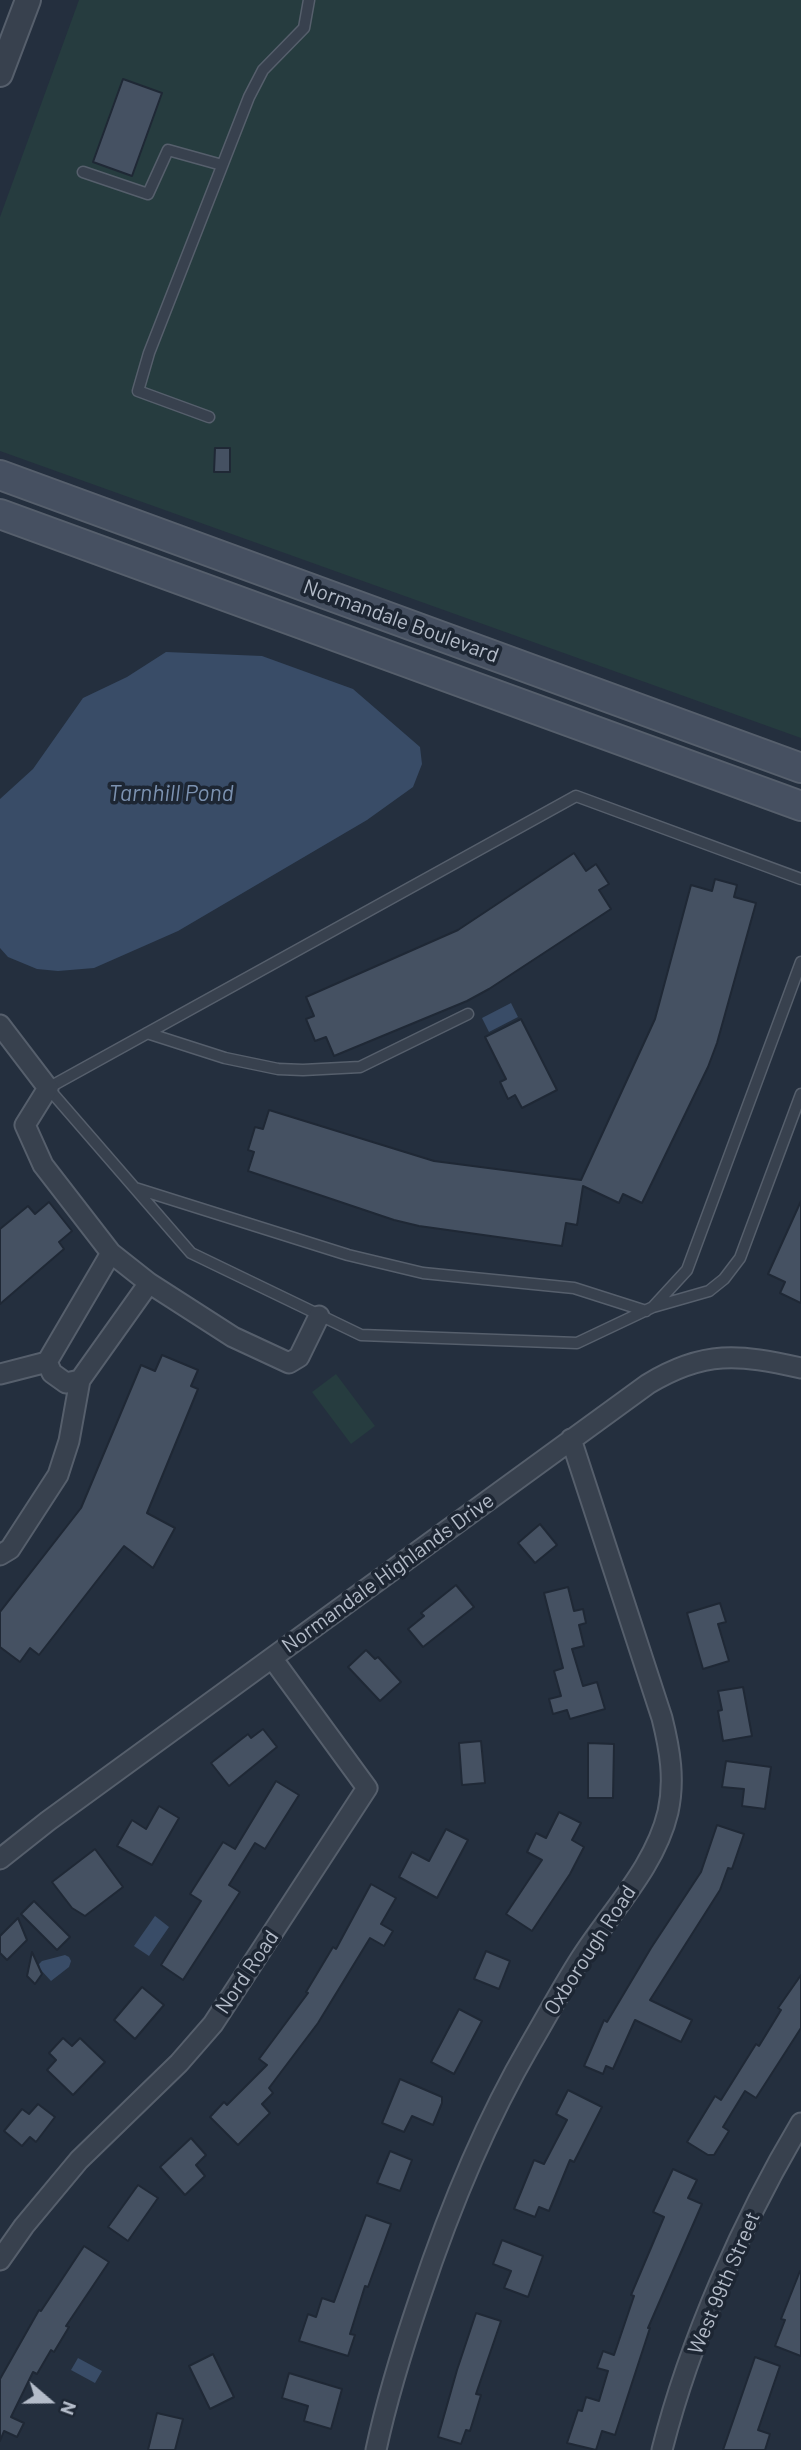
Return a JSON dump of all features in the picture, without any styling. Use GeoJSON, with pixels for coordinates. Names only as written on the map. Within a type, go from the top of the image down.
{"type":"FeatureCollection","features":[{"type":"Feature","properties":{"kind":"main road","name":"Normandale Boulevard"},"geometry":{"type":"LineString","coordinates":[[0,475],[801,768]]}},
{"type":"Feature","properties":{"kind":"main road","name":"Normandale Boulevard"},"geometry":{"type":"LineString","coordinates":[[0,514],[801,806]]}},
{"type":"Feature","properties":{"kind":"street"},"geometry":{"type":"LineString","coordinates":[[0,74],[28,0]]}},
{"type":"Feature","properties":{"kind":"street"},"geometry":{"type":"LineString","coordinates":[[0,1025],[48,1088],[25,1125],[43,1165],[111,1253],[149,1283],[233,1337],[289,1363],[299,1357],[319,1316]]}},
{"type":"Feature","properties":{"kind":"street"},"geometry":{"type":"LineString","coordinates":[[0,1374],[47,1362],[111,1253]]}},
{"type":"Feature","properties":{"kind":"street"},"geometry":{"type":"LineString","coordinates":[[0,1555],[10,1549],[58,1475],[69,1441],[80,1380],[149,1283]]}},
{"type":"Feature","properties":{"kind":"street","name":"Normandale Highlands Drive"},"geometry":{"type":"LineString","coordinates":[[0,1860],[48,1821],[657,1378],[674,1368],[703,1359],[762,1359],[801,1368]]}},
{"type":"Feature","properties":{"kind":"street"},"geometry":{"type":"LineString","coordinates":[[47,1362],[52,1373],[66,1383],[80,1380]]}},
{"type":"Feature","properties":{"kind":"street","name":"Oxborough Road"},"geometry":{"type":"LineString","coordinates":[[376,2450],[406,2338],[431,2264],[480,2142],[528,2049],[581,1958],[657,1843],[667,1813],[672,1781],[670,1749],[571,1439]]}},
{"type":"Feature","properties":{"kind":"street","name":"Nord Road"},"geometry":{"type":"LineString","coordinates":[[0,2260],[24,2226],[79,2160],[179,2063],[213,2024],[367,1788],[272,1658]]}},
{"type":"Feature","properties":{"kind":"street","name":"West 99th Street"},"geometry":{"type":"LineString","coordinates":[[662,2450],[699,2336],[731,2259],[780,2159],[801,2123]]}},
{"type":"Feature","properties":{"kind":"lane"},"geometry":{"type":"LineString","coordinates":[[209,417],[138,391],[149,354],[249,97],[263,70],[304,28],[309,0]]}},
{"type":"Feature","properties":{"kind":"lane"},"geometry":{"type":"LineString","coordinates":[[83,172],[148,194],[167,150],[222,165]]}},
{"type":"Feature","properties":{"kind":"lane"},"geometry":{"type":"LineString","coordinates":[[801,879],[576,796],[48,1088],[191,1253],[319,1316],[361,1335],[577,1343],[649,1309],[709,1291],[724,1279],[740,1258],[801,1094]]}},
{"type":"Feature","properties":{"kind":"lane"},"geometry":{"type":"LineString","coordinates":[[649,1309],[687,1270],[801,962]]}},
{"type":"Feature","properties":{"kind":"lane"},"geometry":{"type":"LineString","coordinates":[[147,1033],[225,1058],[278,1069],[360,1067],[468,1014]]}},
{"type":"Feature","properties":{"kind":"lane"},"geometry":{"type":"LineString","coordinates":[[135,1188],[348,1255],[423,1273],[574,1288],[649,1309]]}},
{"type":"Feature","properties":{"kind":"green space"},"geometry":{"type":"Polygon","coordinates":[[[79,0],[801,0],[801,738],[0,451],[0,217],[79,0]]]}},
{"type":"Feature","properties":{"kind":"green space"},"geometry":{"type":"Polygon","coordinates":[[[336,1374],[375,1426],[351,1444],[312,1392],[336,1374]]]}},
{"type":"Feature","properties":{"kind":"water","name":"Tarnhill Pond"},"geometry":{"type":"Polygon","coordinates":[[[166,652],[262,656],[353,689],[420,747],[422,764],[413,787],[367,820],[178,931],[94,968],[58,971],[37,969],[8,957],[0,948],[0,799],[33,769],[83,698],[127,677],[166,652]]]}},
{"type":"Feature","properties":{"kind":"water"},"geometry":{"type":"Polygon","coordinates":[[[511,1003],[518,1017],[489,1032],[482,1018],[511,1003]]]}},
{"type":"Feature","properties":{"kind":"water"},"geometry":{"type":"Polygon","coordinates":[[[155,1916],[169,1927],[149,1956],[134,1946],[155,1916]]]}},
{"type":"Feature","properties":{"kind":"water"},"geometry":{"type":"Polygon","coordinates":[[[65,1955],[71,1961],[69,1967],[51,1981],[39,1964],[65,1955]]]}},
{"type":"Feature","properties":{"kind":"water"},"geometry":{"type":"Polygon","coordinates":[[[78,2358],[102,2371],[95,2383],[71,2370],[78,2358]]]}},
{"type":"Feature","properties":{"kind":"building"},"geometry":{"type":"Polygon","coordinates":[[[123,79],[162,93],[132,176],[93,162],[123,79]]]}},
{"type":"Feature","properties":{"kind":"building"},"geometry":{"type":"Polygon","coordinates":[[[215,448],[230,448],[230,472],[214,472],[215,448]]]}},
{"type":"Feature","properties":{"kind":"building"},"geometry":{"type":"Polygon","coordinates":[[[574,853],[586,871],[596,864],[609,884],[599,890],[611,909],[467,1001],[334,1056],[326,1037],[315,1041],[306,1019],[314,1016],[306,997],[458,930],[574,853]]]}},
{"type":"Feature","properties":{"kind":"building"},"geometry":{"type":"Polygon","coordinates":[[[715,879],[737,885],[734,897],[756,903],[708,1067],[642,1203],[623,1194],[619,1203],[583,1186],[577,1225],[566,1223],[562,1246],[419,1226],[248,1171],[254,1152],[248,1150],[255,1127],[263,1129],[269,1110],[434,1161],[581,1180],[655,1019],[691,885],[712,891],[715,879]]]}},
{"type":"Feature","properties":{"kind":"building"},"geometry":{"type":"Polygon","coordinates":[[[521,1019],[557,1090],[522,1108],[515,1095],[508,1099],[500,1082],[506,1079],[485,1037],[521,1019]]]}},
{"type":"Feature","properties":{"kind":"building"},"geometry":{"type":"Polygon","coordinates":[[[801,1201],[801,1303],[780,1293],[785,1282],[768,1274],[801,1201]]]}},
{"type":"Feature","properties":{"kind":"building"},"geometry":{"type":"Polygon","coordinates":[[[49,1202],[72,1231],[59,1242],[64,1249],[0,1304],[0,1229],[28,1206],[35,1214],[49,1202]]]}},
{"type":"Feature","properties":{"kind":"building"},"geometry":{"type":"Polygon","coordinates":[[[162,1355],[198,1370],[191,1386],[198,1389],[147,1513],[175,1528],[153,1568],[124,1546],[39,1655],[30,1648],[20,1662],[0,1647],[0,1612],[81,1508],[141,1365],[155,1371],[162,1355]]]}},
{"type":"Feature","properties":{"kind":"building"},"geometry":{"type":"Polygon","coordinates":[[[540,1524],[557,1545],[535,1563],[518,1543],[540,1524]]]}},
{"type":"Feature","properties":{"kind":"building"},"geometry":{"type":"Polygon","coordinates":[[[456,1585],[474,1607],[423,1647],[408,1629],[424,1616],[421,1613],[456,1585]]]}},
{"type":"Feature","properties":{"kind":"building"},"geometry":{"type":"Polygon","coordinates":[[[568,1587],[574,1611],[583,1609],[586,1623],[579,1625],[584,1646],[572,1649],[583,1686],[597,1682],[605,1709],[570,1719],[567,1710],[553,1714],[549,1699],[561,1696],[554,1671],[563,1668],[544,1593],[568,1587]]]}},
{"type":"Feature","properties":{"kind":"building"},"geometry":{"type":"Polygon","coordinates":[[[720,1603],[726,1622],[718,1624],[729,1661],[703,1669],[687,1613],[720,1603]]]}},
{"type":"Feature","properties":{"kind":"building"},"geometry":{"type":"Polygon","coordinates":[[[366,1650],[375,1659],[378,1657],[401,1682],[380,1701],[348,1667],[366,1650]]]}},
{"type":"Feature","properties":{"kind":"building"},"geometry":{"type":"Polygon","coordinates":[[[743,1687],[752,1736],[723,1741],[718,1691],[743,1687]]]}},
{"type":"Feature","properties":{"kind":"building"},"geometry":{"type":"Polygon","coordinates":[[[263,1729],[277,1747],[229,1786],[211,1763],[248,1734],[251,1738],[263,1729]]]}},
{"type":"Feature","properties":{"kind":"building"},"geometry":{"type":"Polygon","coordinates":[[[481,1741],[485,1783],[462,1785],[459,1743],[481,1741]]]}},
{"type":"Feature","properties":{"kind":"building"},"geometry":{"type":"Polygon","coordinates":[[[588,1743],[614,1744],[613,1798],[588,1798],[588,1743]]]}},
{"type":"Feature","properties":{"kind":"building"},"geometry":{"type":"Polygon","coordinates":[[[726,1761],[771,1767],[765,1809],[742,1806],[744,1789],[722,1787],[726,1761]]]}},
{"type":"Feature","properties":{"kind":"building"},"geometry":{"type":"Polygon","coordinates":[[[276,1781],[299,1795],[265,1849],[255,1843],[229,1885],[240,1892],[183,1980],[161,1965],[201,1901],[190,1894],[223,1842],[235,1849],[276,1781]]]}},
{"type":"Feature","properties":{"kind":"building"},"geometry":{"type":"Polygon","coordinates":[[[159,1806],[179,1818],[152,1865],[117,1846],[132,1820],[146,1829],[159,1806]]]}},
{"type":"Feature","properties":{"kind":"building"},"geometry":{"type":"Polygon","coordinates":[[[559,1812],[581,1823],[572,1840],[584,1847],[570,1874],[532,1931],[506,1914],[542,1860],[527,1852],[536,1833],[546,1838],[559,1812]]]}},
{"type":"Feature","properties":{"kind":"building"},"geometry":{"type":"Polygon","coordinates":[[[717,1825],[744,1834],[732,1869],[728,1868],[720,1890],[650,2000],[692,2020],[681,2042],[635,2020],[613,2069],[606,2066],[603,2074],[584,2066],[604,2020],[607,2022],[701,1872],[717,1825]]]}},
{"type":"Feature","properties":{"kind":"building"},"geometry":{"type":"Polygon","coordinates":[[[446,1829],[468,1840],[437,1898],[399,1877],[412,1852],[429,1861],[446,1829]]]}},
{"type":"Feature","properties":{"kind":"building"},"geometry":{"type":"Polygon","coordinates":[[[95,1849],[123,1887],[85,1916],[72,1908],[52,1882],[95,1849]]]}},
{"type":"Feature","properties":{"kind":"building"},"geometry":{"type":"Polygon","coordinates":[[[371,1884],[396,1898],[381,1924],[393,1931],[384,1946],[370,1938],[318,2023],[269,2088],[273,2093],[262,2104],[270,2113],[238,2145],[210,2117],[224,2102],[227,2105],[267,2065],[259,2059],[308,1993],[306,1992],[333,1947],[336,1949],[371,1884]]]}},
{"type":"Feature","properties":{"kind":"building"},"geometry":{"type":"Polygon","coordinates":[[[34,1901],[70,1937],[57,1950],[21,1914],[34,1901]]]}},
{"type":"Feature","properties":{"kind":"building"},"geometry":{"type":"Polygon","coordinates":[[[18,1918],[27,1940],[7,1960],[0,1953],[0,1936],[18,1918]]]}},
{"type":"Feature","properties":{"kind":"building"},"geometry":{"type":"Polygon","coordinates":[[[486,1951],[510,1961],[499,1989],[474,1979],[486,1951]]]}},
{"type":"Feature","properties":{"kind":"building"},"geometry":{"type":"Polygon","coordinates":[[[32,1952],[42,1974],[35,1984],[27,1976],[32,1952]]]}},
{"type":"Feature","properties":{"kind":"building"},"geometry":{"type":"Polygon","coordinates":[[[801,1975],[801,2028],[756,2098],[745,2091],[723,2127],[729,2131],[714,2155],[708,2155],[687,2142],[715,2096],[721,2100],[756,2044],[759,2046],[781,2010],[778,2008],[801,1975]]]}},
{"type":"Feature","properties":{"kind":"building"},"geometry":{"type":"Polygon","coordinates":[[[142,1987],[164,2005],[135,2039],[114,2020],[142,1987]]]}},
{"type":"Feature","properties":{"kind":"building"},"geometry":{"type":"Polygon","coordinates":[[[459,2009],[482,2021],[454,2074],[431,2062],[459,2009]]]}},
{"type":"Feature","properties":{"kind":"building"},"geometry":{"type":"Polygon","coordinates":[[[63,2038],[72,2046],[80,2038],[105,2062],[73,2095],[47,2070],[56,2060],[49,2053],[63,2038]]]}},
{"type":"Feature","properties":{"kind":"building"},"geometry":{"type":"Polygon","coordinates":[[[400,2079],[442,2097],[433,2125],[412,2116],[404,2132],[382,2123],[400,2079]]]}},
{"type":"Feature","properties":{"kind":"building"},"geometry":{"type":"Polygon","coordinates":[[[568,2090],[602,2107],[574,2162],[570,2160],[549,2211],[539,2207],[535,2217],[514,2209],[534,2160],[544,2164],[567,2120],[556,2114],[568,2090]]]}},
{"type":"Feature","properties":{"kind":"building"},"geometry":{"type":"Polygon","coordinates":[[[38,2104],[55,2117],[36,2142],[30,2137],[22,2146],[4,2131],[22,2109],[29,2114],[38,2104]]]}},
{"type":"Feature","properties":{"kind":"building"},"geometry":{"type":"Polygon","coordinates":[[[191,2138],[206,2155],[196,2165],[205,2176],[185,2195],[160,2167],[191,2138]]]}},
{"type":"Feature","properties":{"kind":"building"},"geometry":{"type":"Polygon","coordinates":[[[390,2151],[412,2160],[400,2191],[377,2183],[390,2151]]]}},
{"type":"Feature","properties":{"kind":"building"},"geometry":{"type":"Polygon","coordinates":[[[673,2169],[697,2180],[688,2198],[702,2204],[648,2328],[615,2435],[602,2431],[596,2450],[567,2443],[578,2410],[582,2411],[586,2397],[599,2401],[608,2371],[597,2368],[603,2351],[614,2355],[634,2296],[631,2295],[664,2217],[653,2212],[673,2169]]]}},
{"type":"Feature","properties":{"kind":"building"},"geometry":{"type":"Polygon","coordinates":[[[138,2185],[158,2198],[128,2241],[108,2227],[138,2185]]]}},
{"type":"Feature","properties":{"kind":"building"},"geometry":{"type":"Polygon","coordinates":[[[366,2215],[391,2224],[368,2287],[365,2286],[350,2334],[355,2335],[348,2356],[299,2341],[308,2314],[316,2317],[322,2298],[334,2302],[366,2215]]]}},
{"type":"Feature","properties":{"kind":"building"},"geometry":{"type":"Polygon","coordinates":[[[502,2240],[543,2256],[528,2297],[504,2288],[511,2271],[493,2264],[502,2240]]]}},
{"type":"Feature","properties":{"kind":"building"},"geometry":{"type":"Polygon","coordinates":[[[84,2246],[109,2262],[66,2326],[69,2327],[54,2352],[51,2350],[37,2374],[33,2372],[11,2417],[24,2423],[17,2437],[4,2431],[0,2441],[0,2379],[39,2310],[41,2311],[84,2246]]]}},
{"type":"Feature","properties":{"kind":"building"},"geometry":{"type":"Polygon","coordinates":[[[800,2271],[801,2356],[775,2346],[785,2320],[781,2319],[800,2271]]]}},
{"type":"Feature","properties":{"kind":"building"},"geometry":{"type":"Polygon","coordinates":[[[476,2313],[501,2321],[476,2394],[481,2395],[470,2431],[466,2430],[461,2444],[438,2437],[476,2313]]]}},
{"type":"Feature","properties":{"kind":"building"},"geometry":{"type":"Polygon","coordinates":[[[213,2354],[234,2397],[210,2409],[189,2366],[213,2354]]]}},
{"type":"Feature","properties":{"kind":"building"},"geometry":{"type":"Polygon","coordinates":[[[755,2357],[780,2366],[758,2430],[770,2434],[765,2450],[723,2450],[755,2357]]]}},
{"type":"Feature","properties":{"kind":"building"},"geometry":{"type":"Polygon","coordinates":[[[289,2373],[342,2389],[331,2429],[304,2421],[308,2406],[282,2398],[289,2373]]]}},
{"type":"Feature","properties":{"kind":"building"},"geometry":{"type":"Polygon","coordinates":[[[157,2413],[183,2419],[175,2450],[148,2450],[157,2413]]]}}]}
